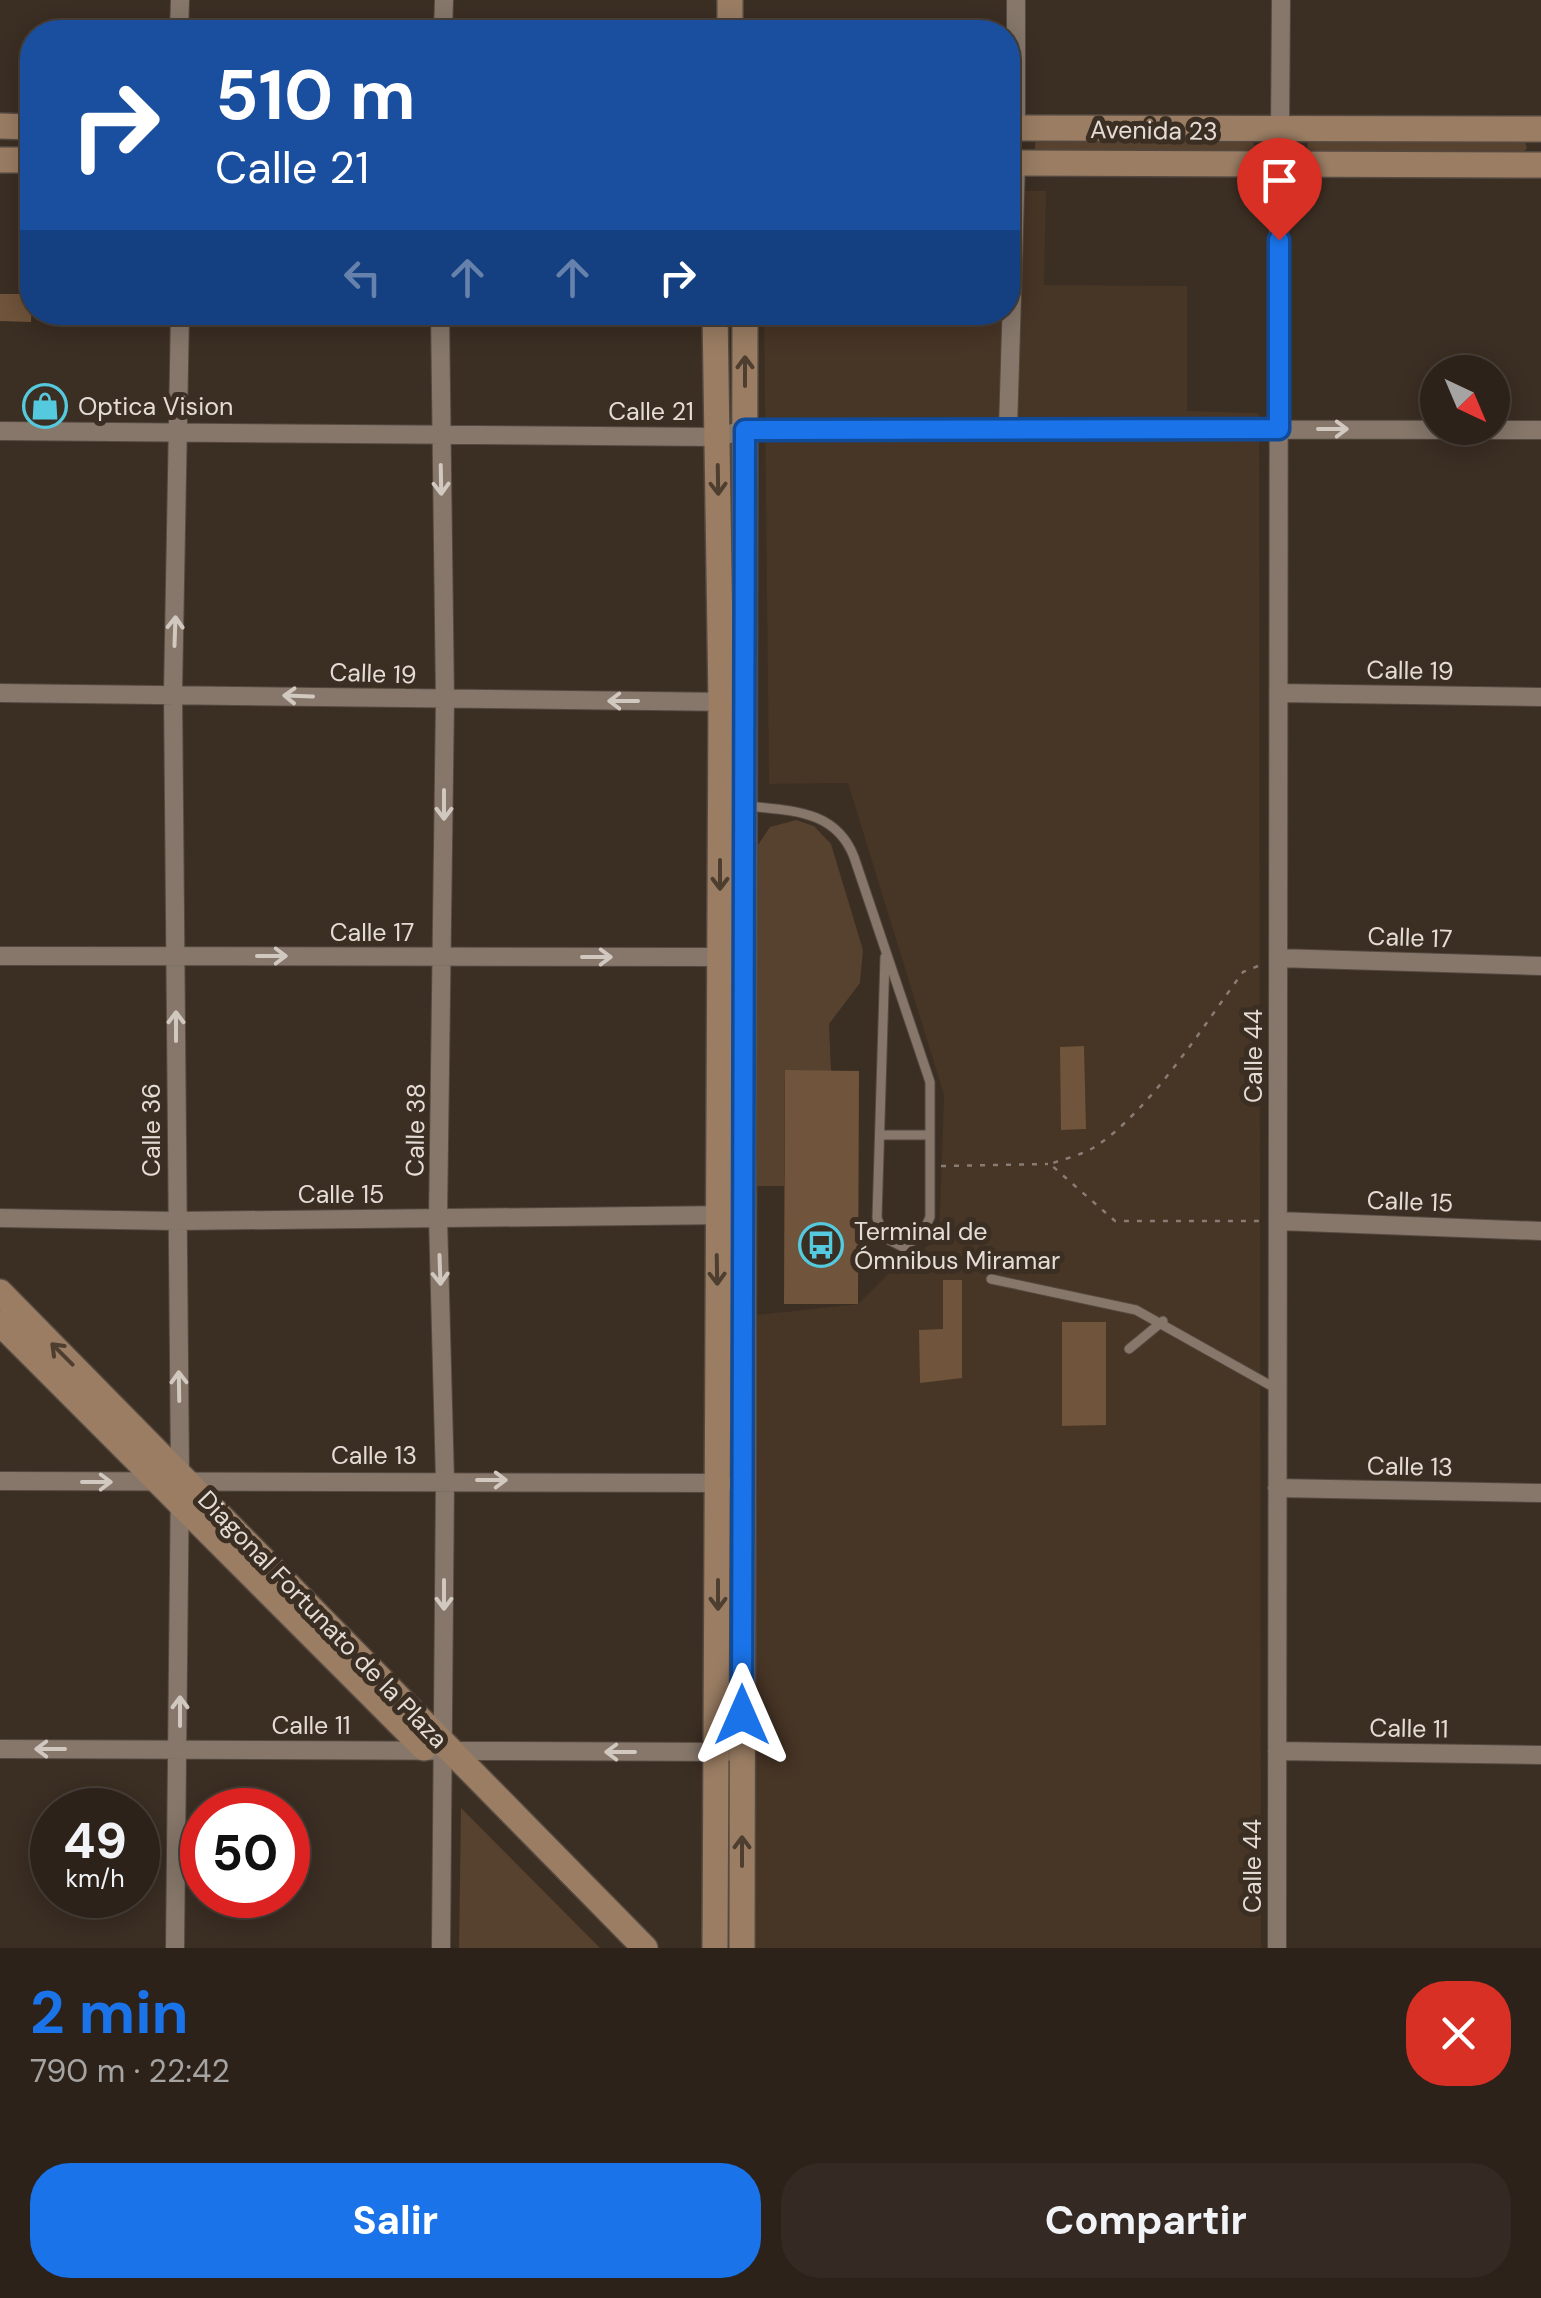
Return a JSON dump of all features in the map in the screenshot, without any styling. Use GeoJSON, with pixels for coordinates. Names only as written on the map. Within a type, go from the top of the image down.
{"type":"FeatureCollection","features":[{"type":"Feature","properties":{"kind":"main road","name":"Avenida 23"},"geometry":{"type":"LineString","coordinates":[[1020,128],[1280,132],[1541,129]]}},
{"type":"Feature","properties":{"kind":"main road"},"geometry":{"type":"LineString","coordinates":[[1280,132],[1280,164]]}},
{"type":"Feature","properties":{"kind":"main road","name":"Avenida 23"},"geometry":{"type":"LineString","coordinates":[[1020,163],[1541,165]]}},
{"type":"Feature","properties":{"kind":"main road"},"geometry":{"type":"LineString","coordinates":[[715,325],[717,437],[733,702]]}},
{"type":"Feature","properties":{"kind":"main road"},"geometry":{"type":"LineString","coordinates":[[715,1948],[743,1497],[743,1215],[732,957],[733,702],[745,430],[745,325]]}},
{"type":"Feature","properties":{"kind":"main road"},"geometry":{"type":"LineString","coordinates":[[732,957],[716,1215],[719,1480],[729,1752],[742,1948]]}},
{"type":"Feature","properties":{"kind":"main road","name":"Diagonal Fortunato de la Plaza"},"geometry":{"type":"LineString","coordinates":[[0,1292],[178,1484],[441,1753],[623,1948]]}},
{"type":"Feature","properties":{"kind":"main road","name":"Diagonal Fortunato de la Plaza"},"geometry":{"type":"LineString","coordinates":[[0,1323],[178,1484]]}},
{"type":"Feature","properties":{"kind":"main road","name":"Diagonal Fortunato de la Plaza"},"geometry":{"type":"LineString","coordinates":[[441,1753],[644,1948]]}},
{"type":"Feature","properties":{"kind":"street"},"geometry":{"type":"LineString","coordinates":[[1280,132],[1281,0]]}},
{"type":"Feature","properties":{"kind":"street","name":"Calle 44"},"geometry":{"type":"LineString","coordinates":[[1277,1948],[1280,164]]}},
{"type":"Feature","properties":{"kind":"street","name":"Calle 36"},"geometry":{"type":"LineString","coordinates":[[175,1948],[180,1750],[173,692],[180,325]]}},
{"type":"Feature","properties":{"kind":"street","name":"Calle 38"},"geometry":{"type":"LineString","coordinates":[[440,325],[444,700],[438,1218],[445,1480],[441,1948]]}},
{"type":"Feature","properties":{"kind":"street"},"geometry":{"type":"LineString","coordinates":[[1008,429],[1010,325]]}},
{"type":"Feature","properties":{"kind":"street","name":"Calle 21"},"geometry":{"type":"LineString","coordinates":[[0,432],[717,437],[745,430],[1541,430]]}},
{"type":"Feature","properties":{"kind":"street","name":"Calle 19"},"geometry":{"type":"LineString","coordinates":[[0,693],[173,692],[444,700],[733,702]]}},
{"type":"Feature","properties":{"kind":"street","name":"Calle 19"},"geometry":{"type":"LineString","coordinates":[[1279,694],[1541,697]]}},
{"type":"Feature","properties":{"kind":"street","name":"Calle 17"},"geometry":{"type":"LineString","coordinates":[[0,956],[732,957]]}},
{"type":"Feature","properties":{"kind":"street","name":"Calle 17"},"geometry":{"type":"LineString","coordinates":[[1278,958],[1541,966]]}},
{"type":"Feature","properties":{"kind":"street","name":"Calle 15"},"geometry":{"type":"LineString","coordinates":[[0,1218],[175,1221],[743,1215]]}},
{"type":"Feature","properties":{"kind":"street","name":"Calle 15"},"geometry":{"type":"LineString","coordinates":[[1278,1221],[1541,1230]]}},
{"type":"Feature","properties":{"kind":"street"},"geometry":{"type":"LineString","coordinates":[[719,1480],[743,1497]]}},
{"type":"Feature","properties":{"kind":"street","name":"Calle 13"},"geometry":{"type":"LineString","coordinates":[[0,1482],[719,1480]]}},
{"type":"Feature","properties":{"kind":"street","name":"Calle 13"},"geometry":{"type":"LineString","coordinates":[[1278,1488],[1541,1493]]}},
{"type":"Feature","properties":{"kind":"street","name":"Calle 11"},"geometry":{"type":"LineString","coordinates":[[0,1749],[729,1752]]}},
{"type":"Feature","properties":{"kind":"street","name":"Calle 11"},"geometry":{"type":"LineString","coordinates":[[1277,1750],[1541,1755]]}},
{"type":"Feature","properties":{"kind":"lane"},"geometry":{"type":"LineString","coordinates":[[733,805],[817,816],[842,833],[854,856],[930,1082],[928,1224],[913,1244],[902,1247],[885,1238],[877,1218],[885,957]]}},
{"type":"Feature","properties":{"kind":"lane"},"geometry":{"type":"LineString","coordinates":[[880,1135],[930,1135]]}},
{"type":"Feature","properties":{"kind":"lane"},"geometry":{"type":"LineString","coordinates":[[991,1278],[1136,1310],[1163,1321],[1278,1389]]}},
{"type":"Feature","properties":{"kind":"lane"},"geometry":{"type":"LineString","coordinates":[[1129,1349],[1163,1321]]}},
{"type":"Feature","properties":{"kind":"path"},"geometry":{"type":"LineString","coordinates":[[938,1166],[1050,1164],[1093,1148],[1180,1060],[1244,972],[1278,958]]}},
{"type":"Feature","properties":{"kind":"path"},"geometry":{"type":"LineString","coordinates":[[1050,1164],[1114,1221],[1278,1221]]}},
{"type":"Feature","properties":{"kind":"shaded area"},"geometry":{"type":"Polygon","coordinates":[[[1043,135],[1252,139],[1255,148],[1253,152],[1035,152],[1035,143],[1043,135]]]}},
{"type":"Feature","properties":{"kind":"shaded area"},"geometry":{"type":"Polygon","coordinates":[[[1308,139],[1524,139],[1527,148],[1521,155],[1307,152],[1308,139]]]}},
{"type":"Feature","properties":{"kind":"shaded area"},"geometry":{"type":"Polygon","coordinates":[[[1020,191],[1046,191],[1044,285],[1187,286],[1187,411],[1259,413],[1261,1948],[754,1948],[757,1315],[858,1304],[902,1260],[939,1240],[944,1095],[848,783],[769,784],[764,325],[1020,325],[1020,191]]]}},
{"type":"Feature","properties":{"kind":"shaded area"},"geometry":{"type":"Polygon","coordinates":[[[796,820],[814,826],[831,844],[863,950],[860,983],[829,1024],[831,1071],[785,1071],[784,1186],[751,1186],[754,851],[770,827],[796,820]]]}},
{"type":"Feature","properties":{"kind":"shaded area"},"geometry":{"type":"Polygon","coordinates":[[[461,1808],[600,1948],[459,1948],[461,1808]]]}},
{"type":"Feature","properties":{"kind":"building"},"geometry":{"type":"Polygon","coordinates":[[[0,294],[20,294],[20,322],[0,321],[0,294]]]}},
{"type":"Feature","properties":{"kind":"building"},"geometry":{"type":"Polygon","coordinates":[[[1084,1046],[1086,1129],[1061,1130],[1060,1047],[1084,1046]]]}},
{"type":"Feature","properties":{"kind":"building","name":"Terminal de Ómnibus Miramar"},"geometry":{"type":"Polygon","coordinates":[[[785,1070],[859,1071],[858,1304],[784,1304],[785,1070]]]}},
{"type":"Feature","properties":{"kind":"building"},"geometry":{"type":"Polygon","coordinates":[[[943,1280],[962,1280],[962,1378],[920,1383],[919,1330],[943,1329],[943,1280]]]}},
{"type":"Feature","properties":{"kind":"building"},"geometry":{"type":"Polygon","coordinates":[[[1062,1322],[1106,1322],[1106,1425],[1062,1426],[1062,1322]]]}},
{"type":"Feature","properties":{"kind":"place","name":"Optica Vision"},"geometry":{"type":"Point","coordinates":[45,406]}},
{"type":"Feature","properties":{"kind":"place","name":"Terminal de Ómnibus Miramar"},"geometry":{"type":"Point","coordinates":[821,1245]}},
{"type":"Feature","properties":{"kind":"route"},"geometry":{"type":"LineString","coordinates":[[742,1715],[745,430],[1279,429],[1279,240]]}}]}
